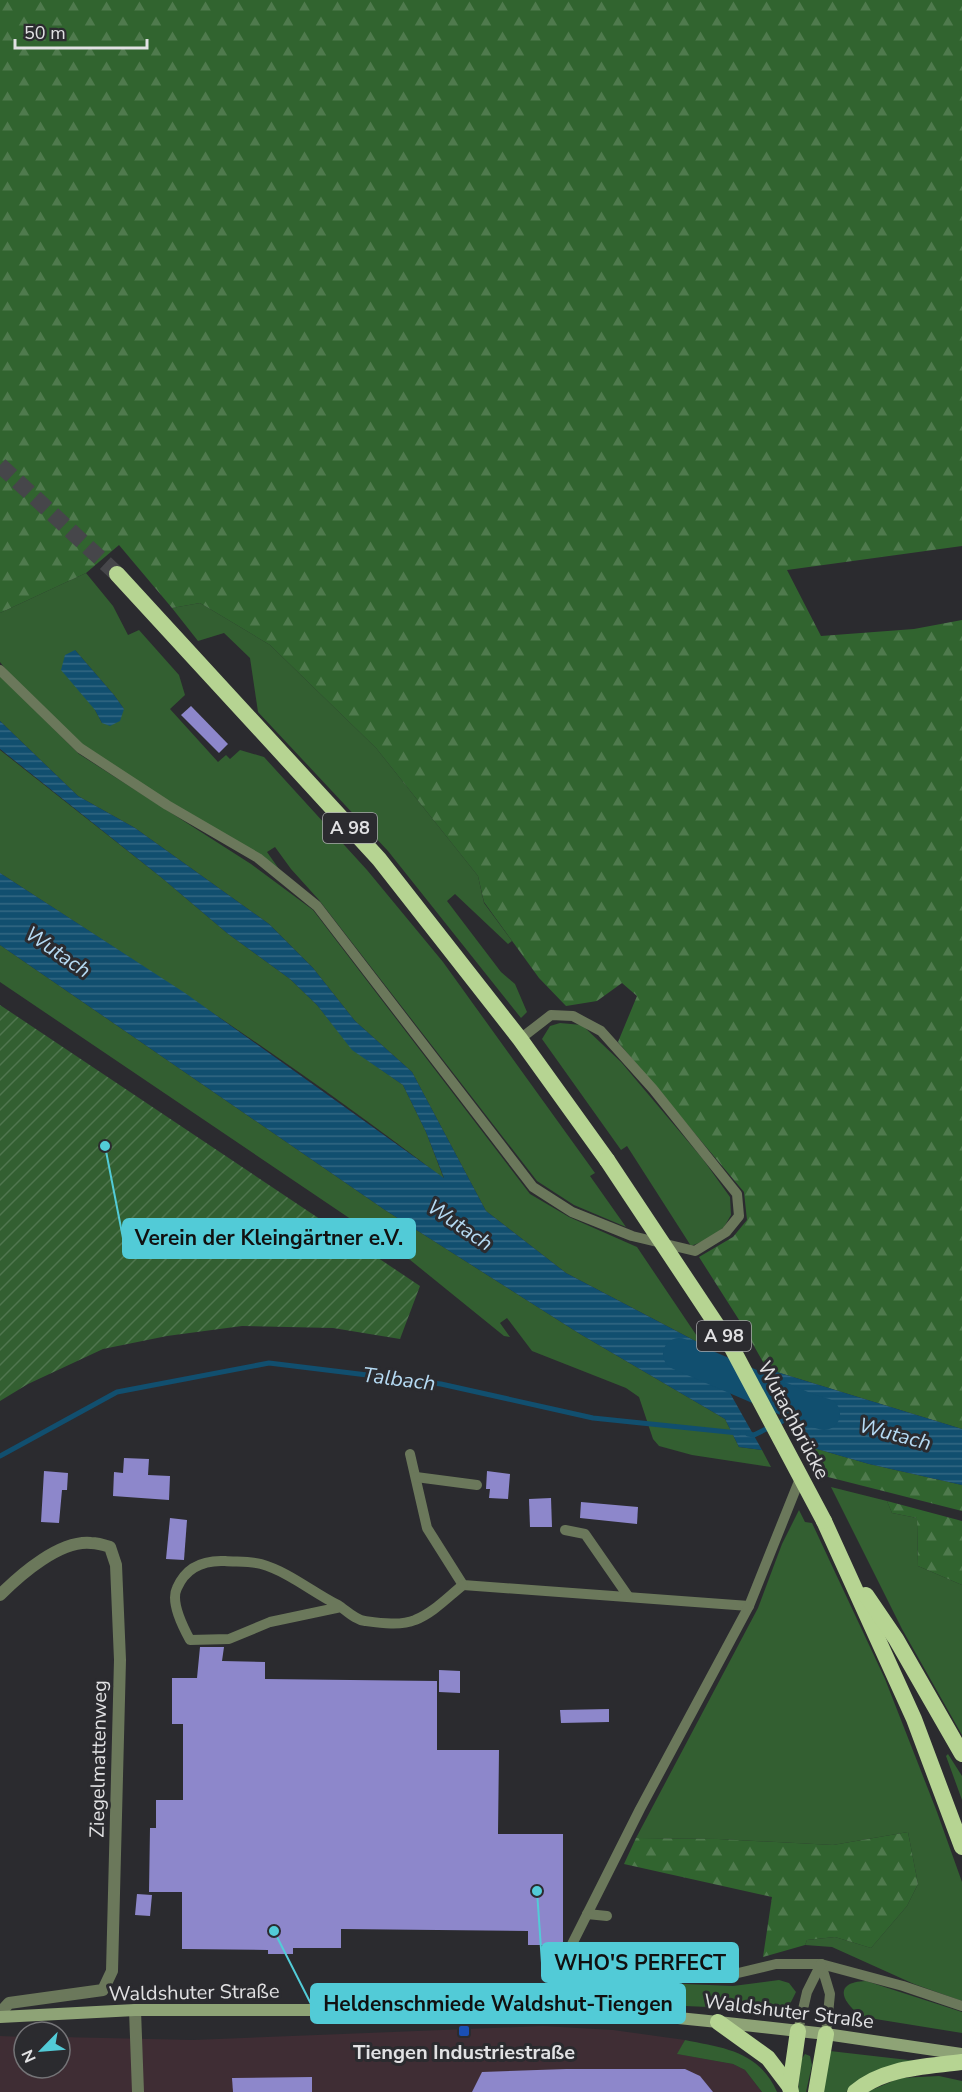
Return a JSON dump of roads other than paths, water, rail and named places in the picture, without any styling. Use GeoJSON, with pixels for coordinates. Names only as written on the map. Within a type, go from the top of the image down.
{"type":"FeatureCollection","features":[{"type":"Feature","properties":{"kind":"highway","name":"A 98"},"geometry":{"type":"LineString","coordinates":[[117,574],[379,859],[519,1039]]}},
{"type":"Feature","properties":{"kind":"highway","name":"Wutachbrücke"},"geometry":{"type":"LineString","coordinates":[[519,1039],[607,1160],[732,1348],[824,1521],[840,1557]]}},
{"type":"Feature","properties":{"kind":"highway","name":"A 98"},"geometry":{"type":"LineString","coordinates":[[840,1557],[914,1719],[962,1846]]}},
{"type":"Feature","properties":{"kind":"highway"},"geometry":{"type":"LineString","coordinates":[[840,1557],[896,1639],[962,1754]]}},
{"type":"Feature","properties":{"kind":"highway"},"geometry":{"type":"LineString","coordinates":[[718,2022],[752,2044],[768,2058],[791,2089]]}},
{"type":"Feature","properties":{"kind":"highway"},"geometry":{"type":"LineString","coordinates":[[791,2089],[798,2031]]}},
{"type":"Feature","properties":{"kind":"highway"},"geometry":{"type":"LineString","coordinates":[[816,2092],[826,2034]]}},
{"type":"Feature","properties":{"kind":"highway"},"geometry":{"type":"LineString","coordinates":[[855,2092],[866,2082],[896,2071],[962,2062]]}},
{"type":"Feature","properties":{"kind":"main road","name":"Waldshuter Straße"},"geometry":{"type":"LineString","coordinates":[[0,2015],[135,2010],[520,2007],[609,2011],[718,2022],[826,2034],[962,2054]]}},
{"type":"Feature","properties":{"kind":"street","name":"Ziegelmattenweg"},"geometry":{"type":"LineString","coordinates":[[0,1595],[10,1584],[47,1556],[72,1545],[90,1542],[110,1546],[116,1565],[120,1660],[112,1971],[103,1990],[9,2003],[0,2015]]}},
{"type":"Feature","properties":{"kind":"street"},"geometry":{"type":"LineString","coordinates":[[135,2010],[138,2092]]}},
{"type":"Feature","properties":{"kind":"lane"},"geometry":{"type":"LineString","coordinates":[[0,670],[80,748],[167,805],[258,858],[317,906],[533,1187],[572,1212],[632,1236],[695,1251],[726,1232],[739,1216],[737,1194],[653,1089],[601,1030],[573,1016],[551,1015],[519,1039]]}},
{"type":"Feature","properties":{"kind":"lane"},"geometry":{"type":"LineString","coordinates":[[410,1454],[428,1528],[463,1585]]}},
{"type":"Feature","properties":{"kind":"lane"},"geometry":{"type":"LineString","coordinates":[[801,1476],[749,1606],[640,1809],[559,1970],[698,1970],[734,1974],[776,1964],[821,1964],[903,1986],[962,2006]]}},
{"type":"Feature","properties":{"kind":"lane"},"geometry":{"type":"LineString","coordinates":[[416,1477],[477,1485]]}},
{"type":"Feature","properties":{"kind":"lane"},"geometry":{"type":"LineString","coordinates":[[565,1530],[585,1534],[628,1596]]}},
{"type":"Feature","properties":{"kind":"lane"},"geometry":{"type":"LineString","coordinates":[[341,1607],[270,1622],[229,1639],[190,1640],[176,1609],[175,1590],[187,1572],[208,1560],[260,1563],[292,1576],[318,1595],[341,1607],[362,1621],[392,1623],[414,1621],[439,1605],[463,1585],[749,1606]]}},
{"type":"Feature","properties":{"kind":"lane"},"geometry":{"type":"LineString","coordinates":[[587,1914],[607,1916]]}},
{"type":"Feature","properties":{"kind":"lane"},"geometry":{"type":"LineString","coordinates":[[798,2031],[807,1992],[821,1964]]}},
{"type":"Feature","properties":{"kind":"lane"},"geometry":{"type":"LineString","coordinates":[[821,1964],[830,1994],[826,2034]]}},
{"type":"Feature","properties":{"kind":"water"},"geometry":{"type":"Polygon","coordinates":[[[75,650],[124,709],[120,721],[110,726],[102,723],[95,710],[61,670],[65,655],[75,650]]]}},
{"type":"Feature","properties":{"kind":"water"},"geometry":{"type":"Polygon","coordinates":[[[0,721],[78,796],[135,828],[269,924],[313,968],[355,1021],[412,1072],[486,1211],[566,1273],[703,1345],[762,1450],[739,1447],[725,1419],[580,1334],[385,1210],[0,945],[0,873],[185,993],[444,1178],[426,1132],[403,1085],[352,1050],[317,1005],[290,979],[227,933],[0,749],[0,721]]]}},
{"type":"Feature","properties":{"kind":"water"},"geometry":{"type":"Polygon","coordinates":[[[767,1369],[962,1429],[962,1485],[869,1464],[810,1447],[767,1369]]]}},
{"type":"Feature","properties":{"kind":"waterway","name":"Wutach"},"geometry":{"type":"LineString","coordinates":[[679,1354],[807,1409],[824,1414]]}},
{"type":"Feature","properties":{"kind":"waterway","name":"Talbach"},"geometry":{"type":"LineString","coordinates":[[0,1456],[117,1392],[269,1363],[441,1384],[593,1418],[738,1433]]}},
{"type":"Feature","properties":{"kind":"waterway","name":"Talbach"},"geometry":{"type":"LineString","coordinates":[[748,1434],[754,1435],[799,1413]]}},
{"type":"Feature","properties":{"kind":"tunnel"},"geometry":{"type":"LineString","coordinates":[[0,465],[117,574]]}},
{"type":"Feature","properties":{"kind":"place","name":"Verein der Kleingärtner e.V."},"geometry":{"type":"Point","coordinates":[105,1146]}},
{"type":"Feature","properties":{"kind":"place","name":"WHO'S PERFECT"},"geometry":{"type":"Point","coordinates":[537,1891]}},
{"type":"Feature","properties":{"kind":"place","name":"Heldenschmiede Waldshut-Tiengen"},"geometry":{"type":"Point","coordinates":[274,1931]}},
{"type":"Feature","properties":{"kind":"place","name":"Tiengen Industriestraße"},"geometry":{"type":"Point","coordinates":[464,2031]}}]}
